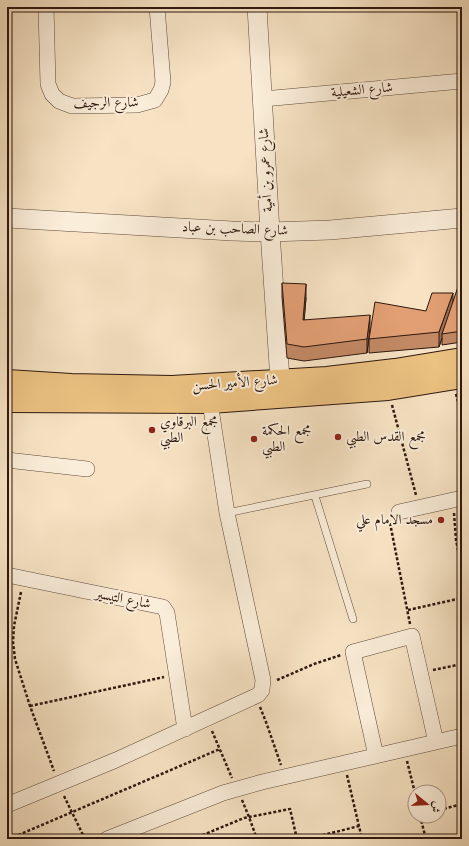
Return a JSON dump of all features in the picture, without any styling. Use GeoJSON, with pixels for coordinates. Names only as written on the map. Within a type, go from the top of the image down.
{"type":"FeatureCollection","features":[{"type":"Feature","properties":{"kind":"highway","name":"شارع الأمير الحسن"},"geometry":{"type":"LineString","coordinates":[[7,381],[71,385],[172,387],[327,378],[403,369],[462,359]]}},
{"type":"Feature","properties":{"kind":"highway","name":"شارع الأمير الحسن"},"geometry":{"type":"LineString","coordinates":[[7,401],[210,402],[388,389],[457,378]]}},
{"type":"Feature","properties":{"kind":"street","name":"شارع الرجيف"},"geometry":{"type":"LineString","coordinates":[[46,7],[48,84],[52,94],[60,101],[72,106],[137,105],[155,100],[161,90],[163,82],[157,7]]}},
{"type":"Feature","properties":{"kind":"street","name":"شارع عمرو بن أمية"},"geometry":{"type":"LineString","coordinates":[[257,7],[280,380]]}},
{"type":"Feature","properties":{"kind":"street","name":"شارع الشعيلية"},"geometry":{"type":"LineString","coordinates":[[263,99],[462,81]]}},
{"type":"Feature","properties":{"kind":"street","name":"شارع الصاحب بن عباد"},"geometry":{"type":"LineString","coordinates":[[7,218],[270,232],[330,230],[462,218]]}},
{"type":"Feature","properties":{"kind":"street"},"geometry":{"type":"LineString","coordinates":[[7,805],[185,729],[259,692],[263,680],[227,513],[210,402]]}},
{"type":"Feature","properties":{"kind":"street"},"geometry":{"type":"LineString","coordinates":[[7,460],[87,469]]}},
{"type":"Feature","properties":{"kind":"street"},"geometry":{"type":"LineString","coordinates":[[399,512],[457,499]]}},
{"type":"Feature","properties":{"kind":"street","name":"شارع التيسير"},"geometry":{"type":"LineString","coordinates":[[7,575],[163,607],[167,613],[185,729]]}},
{"type":"Feature","properties":{"kind":"street"},"geometry":{"type":"LineString","coordinates":[[376,756],[353,652],[412,636],[436,742]]}},
{"type":"Feature","properties":{"kind":"street"},"geometry":{"type":"LineString","coordinates":[[107,839],[223,793],[285,776],[462,736]]}},
{"type":"Feature","properties":{"kind":"lane"},"geometry":{"type":"LineString","coordinates":[[227,513],[315,496],[367,484]]}},
{"type":"Feature","properties":{"kind":"lane"},"geometry":{"type":"LineString","coordinates":[[315,496],[353,618]]}},
{"type":"Feature","properties":{"kind":"path"},"geometry":{"type":"LineString","coordinates":[[457,378],[462,417]]}},
{"type":"Feature","properties":{"kind":"path"},"geometry":{"type":"LineString","coordinates":[[388,389],[419,507]]}},
{"type":"Feature","properties":{"kind":"path"},"geometry":{"type":"LineString","coordinates":[[457,499],[456,540],[462,569]]}},
{"type":"Feature","properties":{"kind":"path"},"geometry":{"type":"LineString","coordinates":[[399,512],[388,515],[412,636]]}},
{"type":"Feature","properties":{"kind":"path"},"geometry":{"type":"LineString","coordinates":[[24,578],[14,626],[13,642],[16,659],[30,706],[58,784],[85,839]]}},
{"type":"Feature","properties":{"kind":"path"},"geometry":{"type":"LineString","coordinates":[[408,610],[462,598]]}},
{"type":"Feature","properties":{"kind":"path"},"geometry":{"type":"LineString","coordinates":[[285,776],[266,722],[259,692],[314,664],[353,652]]}},
{"type":"Feature","properties":{"kind":"path"},"geometry":{"type":"LineString","coordinates":[[420,673],[462,664]]}},
{"type":"Feature","properties":{"kind":"path"},"geometry":{"type":"LineString","coordinates":[[30,706],[176,674]]}},
{"type":"Feature","properties":{"kind":"path"},"geometry":{"type":"LineString","coordinates":[[9,839],[220,750]]}},
{"type":"Feature","properties":{"kind":"path"},"geometry":{"type":"LineString","coordinates":[[405,750],[413,784]]}},
{"type":"Feature","properties":{"kind":"path"},"geometry":{"type":"LineString","coordinates":[[345,763],[362,839]]}},
{"type":"Feature","properties":{"kind":"path"},"geometry":{"type":"LineString","coordinates":[[447,808],[462,804]]}},
{"type":"Feature","properties":{"kind":"path"},"geometry":{"type":"LineString","coordinates":[[193,839],[244,818],[290,808],[297,839]]}},
{"type":"Feature","properties":{"kind":"path"},"geometry":{"type":"LineString","coordinates":[[422,824],[426,839]]}},
{"type":"Feature","properties":{"kind":"path"},"geometry":{"type":"LineString","coordinates":[[7,825],[13,838]]}},
{"type":"Feature","properties":{"kind":"path"},"geometry":{"type":"LineString","coordinates":[[308,839],[359,826]]}},
{"type":"Feature","properties":{"kind":"building"},"geometry":{"type":"Polygon","coordinates":[[[462,275],[462,331],[442,334],[462,275]]]}},
{"type":"Feature","properties":{"kind":"building"},"geometry":{"type":"Polygon","coordinates":[[[282,283],[306,284],[303,320],[370,315],[367,339],[304,347],[287,344],[282,283]]]}},
{"type":"Feature","properties":{"kind":"building"},"geometry":{"type":"Polygon","coordinates":[[[432,293],[453,293],[439,332],[369,339],[375,302],[426,311],[432,293]]]}},
{"type":"Feature","properties":{"kind":"place","name":"مجمع البرقاوي الطبي"},"geometry":{"type":"Point","coordinates":[152,430]}},
{"type":"Feature","properties":{"kind":"place","name":"مجمع القدس الطبي"},"geometry":{"type":"Point","coordinates":[338,437]}},
{"type":"Feature","properties":{"kind":"place","name":"مجمع الحكمة الطبي"},"geometry":{"type":"Point","coordinates":[254,439]}},
{"type":"Feature","properties":{"kind":"place","name":"مسجد الامام علي"},"geometry":{"type":"Point","coordinates":[441,520]}}]}
